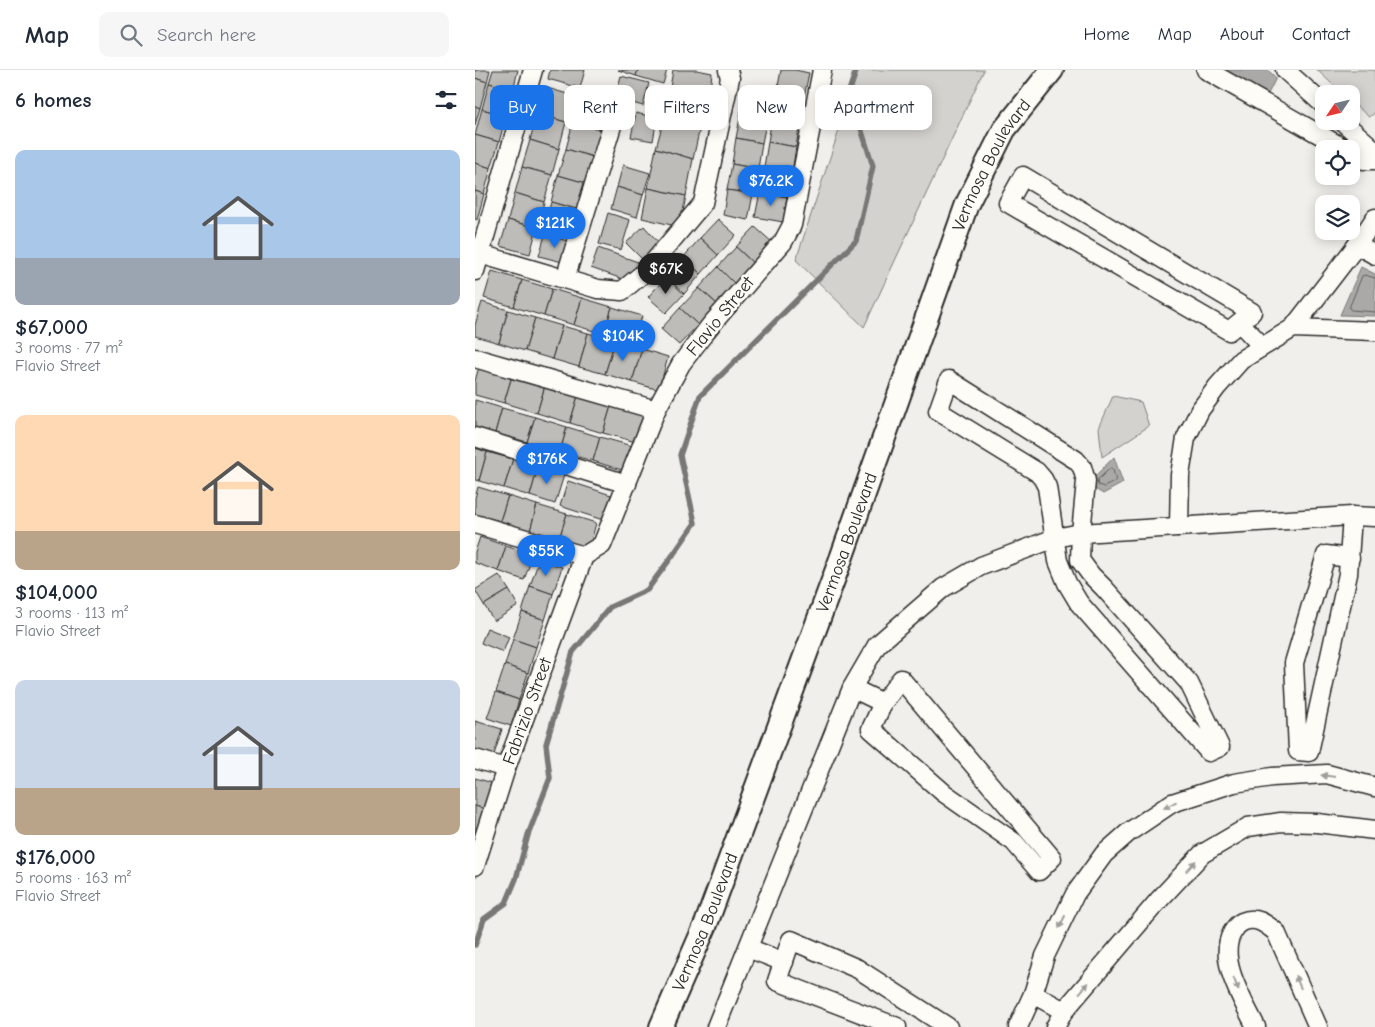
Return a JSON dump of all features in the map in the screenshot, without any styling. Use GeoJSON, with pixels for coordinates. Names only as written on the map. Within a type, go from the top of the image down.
{"type":"FeatureCollection","features":[{"type":"Feature","properties":{"kind":"main road","name":"Vermosa Boulevard"},"geometry":{"type":"LineString","coordinates":[[661,1027],[713,905],[842,556],[967,204],[1005,130],[1052,70]]}},
{"type":"Feature","properties":{"kind":"street"},"geometry":{"type":"LineString","coordinates":[[475,271],[533,70]]}},
{"type":"Feature","properties":{"kind":"street"},"geometry":{"type":"LineString","coordinates":[[480,254],[598,289],[622,291],[645,271],[703,203],[730,78],[728,70]]}},
{"type":"Feature","properties":{"kind":"street","name":"Flavio Street"},"geometry":{"type":"LineString","coordinates":[[584,556],[602,546],[656,410],[681,364],[710,326],[783,242],[792,225],[822,70]]}},
{"type":"Feature","properties":{"kind":"street"},"geometry":{"type":"LineString","coordinates":[[1206,70],[1329,140]]}},
{"type":"Feature","properties":{"kind":"street"},"geometry":{"type":"LineString","coordinates":[[1285,70],[1315,97]]}},
{"type":"Feature","properties":{"kind":"street"},"geometry":{"type":"LineString","coordinates":[[565,279],[611,130]]}},
{"type":"Feature","properties":{"kind":"street"},"geometry":{"type":"LineString","coordinates":[[1351,130],[1375,153]]}},
{"type":"Feature","properties":{"kind":"street"},"geometry":{"type":"LineString","coordinates":[[1360,158],[1364,160],[1375,160]]}},
{"type":"Feature","properties":{"kind":"street"},"geometry":{"type":"LineString","coordinates":[[1023,176],[1252,312],[1240,323],[1229,331],[1008,203],[1023,176]]}},
{"type":"Feature","properties":{"kind":"street"},"geometry":{"type":"LineString","coordinates":[[1179,527],[1179,475],[1186,438],[1200,410],[1241,360],[1293,328],[1357,245],[1375,218]]}},
{"type":"Feature","properties":{"kind":"street"},"geometry":{"type":"LineString","coordinates":[[1357,245],[1375,255]]}},
{"type":"Feature","properties":{"kind":"street"},"geometry":{"type":"LineString","coordinates":[[1240,323],[1262,346]]}},
{"type":"Feature","properties":{"kind":"street"},"geometry":{"type":"LineString","coordinates":[[1293,328],[1375,331]]}},
{"type":"Feature","properties":{"kind":"street"},"geometry":{"type":"LineString","coordinates":[[475,358],[656,410]]}},
{"type":"Feature","properties":{"kind":"street"},"geometry":{"type":"LineString","coordinates":[[949,380],[1076,460],[1082,467],[1086,481],[1080,560],[1091,575],[1189,683],[1220,747],[1209,752],[1079,603],[1067,583],[1059,561],[1055,538],[1047,487],[1037,472],[938,411],[949,380]]}},
{"type":"Feature","properties":{"kind":"street"},"geometry":{"type":"LineString","coordinates":[[475,437],[627,484]]}},
{"type":"Feature","properties":{"kind":"street"},"geometry":{"type":"LineString","coordinates":[[1350,558],[1326,555],[1294,664],[1298,751],[1309,752],[1348,574],[1350,558],[1352,516]]}},
{"type":"Feature","properties":{"kind":"street"},"geometry":{"type":"LineString","coordinates":[[716,1027],[852,688],[877,645],[943,588],[981,566],[1055,538],[1081,533],[1352,516],[1375,517]]}},
{"type":"Feature","properties":{"kind":"street"},"geometry":{"type":"LineString","coordinates":[[475,524],[584,556]]}},
{"type":"Feature","properties":{"kind":"street","name":"Fabrizio Street"},"geometry":{"type":"LineString","coordinates":[[475,866],[506,768],[584,556]]}},
{"type":"Feature","properties":{"kind":"street"},"geometry":{"type":"LineString","coordinates":[[1059,561],[1080,560]]}},
{"type":"Feature","properties":{"kind":"street"},"geometry":{"type":"LineString","coordinates":[[901,679],[1052,858],[1039,871],[1014,842],[944,793],[871,729],[883,703],[901,679]]}},
{"type":"Feature","properties":{"kind":"street"},"geometry":{"type":"LineString","coordinates":[[852,688],[883,703]]}},
{"type":"Feature","properties":{"kind":"street"},"geometry":{"type":"LineString","coordinates":[[475,760],[506,768]]}},
{"type":"Feature","properties":{"kind":"street"},"geometry":{"type":"LineString","coordinates":[[1018,1027],[1033,994],[1045,956],[1075,894],[1104,854],[1129,832],[1171,803],[1234,783],[1272,777],[1327,774],[1375,787]]}},
{"type":"Feature","properties":{"kind":"street"},"geometry":{"type":"LineString","coordinates":[[1055,1027],[1064,1011],[1158,901],[1202,854],[1249,827],[1281,822],[1317,823],[1375,830]]}},
{"type":"Feature","properties":{"kind":"street"},"geometry":{"type":"LineString","coordinates":[[1255,1027],[1235,983],[1228,961],[1227,941],[1237,925],[1251,918],[1264,922],[1276,932],[1318,1027]]}},
{"type":"Feature","properties":{"kind":"street"},"geometry":{"type":"LineString","coordinates":[[897,1027],[777,981],[791,940],[858,969],[948,1027]]}},
{"type":"Feature","properties":{"kind":"street"},"geometry":{"type":"LineString","coordinates":[[748,948],[784,962]]}},
{"type":"Feature","properties":{"kind":"street"},"geometry":{"type":"LineString","coordinates":[[1033,994],[1064,1011]]}},
{"type":"Feature","properties":{"kind":"shaded area"},"geometry":{"type":"Polygon","coordinates":[[[859,70],[984,70],[864,327],[796,260],[839,130],[932,130],[932,85],[854,85],[859,70]]]}},
{"type":"Feature","properties":{"kind":"shaded area"},"geometry":{"type":"Polygon","coordinates":[[[1317,70],[1375,70],[1375,113],[1369,117],[1360,109],[1360,85],[1333,85],[1317,70]]]}},
{"type":"Feature","properties":{"kind":"shaded area"},"geometry":{"type":"Polygon","coordinates":[[[1113,396],[1141,402],[1149,426],[1102,457],[1099,428],[1113,396]]]}},
{"type":"Feature","properties":{"kind":"water"},"geometry":{"type":"Polygon","coordinates":[[[1207,70],[1268,70],[1276,78],[1265,100],[1207,70]]]}},
{"type":"Feature","properties":{"kind":"water"},"geometry":{"type":"Polygon","coordinates":[[[1361,267],[1375,274],[1375,316],[1340,315],[1361,267]]]}},
{"type":"Feature","properties":{"kind":"water"},"geometry":{"type":"Polygon","coordinates":[[[1114,457],[1123,483],[1103,494],[1087,484],[1114,457]]]}},
{"type":"Feature","properties":{"kind":"building"},"geometry":{"type":"Polygon","coordinates":[[[475,70],[490,70],[487,82],[475,78],[475,70]]]}},
{"type":"Feature","properties":{"kind":"building"},"geometry":{"type":"Polygon","coordinates":[[[493,70],[518,70],[514,85],[489,83],[493,70]]]}},
{"type":"Feature","properties":{"kind":"building"},"geometry":{"type":"Polygon","coordinates":[[[550,70],[585,70],[581,85],[569,85],[548,79],[550,70]]]}},
{"type":"Feature","properties":{"kind":"building"},"geometry":{"type":"Polygon","coordinates":[[[618,70],[638,70],[636,76],[618,70]]]}},
{"type":"Feature","properties":{"kind":"building"},"geometry":{"type":"Polygon","coordinates":[[[638,70],[667,70],[663,84],[636,76],[638,70]]]}},
{"type":"Feature","properties":{"kind":"building"},"geometry":{"type":"Polygon","coordinates":[[[673,70],[697,70],[712,73],[711,85],[670,85],[673,70]]]}},
{"type":"Feature","properties":{"kind":"building"},"geometry":{"type":"Polygon","coordinates":[[[781,70],[809,73],[805,92],[805,85],[778,85],[781,70]]]}},
{"type":"Feature","properties":{"kind":"building"},"geometry":{"type":"Polygon","coordinates":[[[621,76],[649,83],[648,85],[645,85],[643,106],[635,104],[635,85],[619,85],[621,76]]]}},
{"type":"Feature","properties":{"kind":"building"},"geometry":{"type":"Polygon","coordinates":[[[475,78],[487,82],[480,108],[475,106],[475,78]]]}},
{"type":"Feature","properties":{"kind":"building"},"geometry":{"type":"Polygon","coordinates":[[[489,83],[496,85],[490,85],[490,111],[482,109],[489,83]]]}},
{"type":"Feature","properties":{"kind":"building"},"geometry":{"type":"Polygon","coordinates":[[[554,90],[564,93],[564,121],[554,119],[554,90]]]}},
{"type":"Feature","properties":{"kind":"building"},"geometry":{"type":"Polygon","coordinates":[[[475,106],[480,108],[475,125],[475,106]]]}},
{"type":"Feature","properties":{"kind":"building"},"geometry":{"type":"Polygon","coordinates":[[[482,109],[490,111],[490,130],[502,130],[499,142],[475,135],[482,109]]]}},
{"type":"Feature","properties":{"kind":"building"},"geometry":{"type":"Polygon","coordinates":[[[636,113],[645,115],[645,130],[655,130],[653,141],[631,137],[632,130],[635,130],[636,113]]]}},
{"type":"Feature","properties":{"kind":"building"},"geometry":{"type":"Polygon","coordinates":[[[554,119],[564,121],[559,149],[530,140],[533,130],[554,130],[554,119]]]}},
{"type":"Feature","properties":{"kind":"building"},"geometry":{"type":"Polygon","coordinates":[[[738,128],[738,130],[765,130],[762,143],[736,138],[738,128]]]}},
{"type":"Feature","properties":{"kind":"building"},"geometry":{"type":"Polygon","coordinates":[[[571,130],[601,130],[593,157],[566,149],[571,130]]]}},
{"type":"Feature","properties":{"kind":"building"},"geometry":{"type":"Polygon","coordinates":[[[661,130],[699,130],[693,159],[656,148],[661,130]]]}},
{"type":"Feature","properties":{"kind":"building"},"geometry":{"type":"Polygon","coordinates":[[[770,130],[799,130],[796,147],[768,142],[770,130]]]}},
{"type":"Feature","properties":{"kind":"building"},"geometry":{"type":"Polygon","coordinates":[[[475,135],[499,142],[491,168],[475,163],[475,135]]]}},
{"type":"Feature","properties":{"kind":"building"},"geometry":{"type":"Polygon","coordinates":[[[736,138],[762,143],[758,169],[732,164],[736,138]]]}},
{"type":"Feature","properties":{"kind":"building"},"geometry":{"type":"Polygon","coordinates":[[[530,140],[559,149],[552,175],[522,167],[530,140]]]}},
{"type":"Feature","properties":{"kind":"building"},"geometry":{"type":"Polygon","coordinates":[[[768,142],[796,147],[792,172],[764,167],[768,142]]]}},
{"type":"Feature","properties":{"kind":"building"},"geometry":{"type":"Polygon","coordinates":[[[656,148],[693,159],[686,196],[648,188],[656,148]]]}},
{"type":"Feature","properties":{"kind":"building"},"geometry":{"type":"Polygon","coordinates":[[[566,149],[593,157],[586,183],[558,175],[566,149]]]}},
{"type":"Feature","properties":{"kind":"building"},"geometry":{"type":"Polygon","coordinates":[[[475,163],[491,168],[484,194],[475,191],[475,163]]]}},
{"type":"Feature","properties":{"kind":"building"},"geometry":{"type":"Polygon","coordinates":[[[732,164],[758,169],[753,194],[727,190],[732,164]]]}},
{"type":"Feature","properties":{"kind":"building"},"geometry":{"type":"Polygon","coordinates":[[[623,165],[650,173],[643,195],[617,187],[623,165]]]}},
{"type":"Feature","properties":{"kind":"building"},"geometry":{"type":"Polygon","coordinates":[[[522,167],[552,175],[544,202],[515,193],[522,167]]]}},
{"type":"Feature","properties":{"kind":"building"},"geometry":{"type":"Polygon","coordinates":[[[764,167],[792,172],[787,197],[760,192],[764,167]]]}},
{"type":"Feature","properties":{"kind":"building"},"geometry":{"type":"Polygon","coordinates":[[[558,175],[586,183],[579,210],[551,202],[558,175]]]}},
{"type":"Feature","properties":{"kind":"building"},"geometry":{"type":"Polygon","coordinates":[[[617,187],[643,195],[637,217],[611,209],[617,187]]]}},
{"type":"Feature","properties":{"kind":"building"},"geometry":{"type":"Polygon","coordinates":[[[648,188],[686,196],[680,227],[642,218],[648,188]]]}},
{"type":"Feature","properties":{"kind":"building"},"geometry":{"type":"Polygon","coordinates":[[[727,190],[753,194],[748,220],[723,215],[727,190]]]}},
{"type":"Feature","properties":{"kind":"building"},"geometry":{"type":"Polygon","coordinates":[[[475,191],[484,194],[477,220],[475,219],[475,191]]]}},
{"type":"Feature","properties":{"kind":"building"},"geometry":{"type":"Polygon","coordinates":[[[760,192],[787,197],[783,222],[755,217],[760,192]]]}},
{"type":"Feature","properties":{"kind":"building"},"geometry":{"type":"Polygon","coordinates":[[[515,193],[544,202],[537,228],[508,220],[515,193]]]}},
{"type":"Feature","properties":{"kind":"building"},"geometry":{"type":"Polygon","coordinates":[[[551,202],[579,210],[572,236],[544,229],[551,202]]]}},
{"type":"Feature","properties":{"kind":"building"},"geometry":{"type":"Polygon","coordinates":[[[608,213],[630,220],[621,250],[599,244],[608,213]]]}},
{"type":"Feature","properties":{"kind":"building"},"geometry":{"type":"Polygon","coordinates":[[[718,219],[736,235],[718,255],[700,238],[718,219]]]}},
{"type":"Feature","properties":{"kind":"building"},"geometry":{"type":"Polygon","coordinates":[[[508,220],[537,228],[530,254],[500,246],[508,220]]]}},
{"type":"Feature","properties":{"kind":"building"},"geometry":{"type":"Polygon","coordinates":[[[644,226],[660,244],[643,260],[626,243],[644,226]]]}},
{"type":"Feature","properties":{"kind":"building"},"geometry":{"type":"Polygon","coordinates":[[[755,227],[773,243],[754,264],[736,247],[755,227]]]}},
{"type":"Feature","properties":{"kind":"building"},"geometry":{"type":"Polygon","coordinates":[[[545,235],[572,242],[566,263],[539,256],[545,235]]]}},
{"type":"Feature","properties":{"kind":"building"},"geometry":{"type":"Polygon","coordinates":[[[700,238],[718,255],[701,274],[683,258],[700,238]]]}},
{"type":"Feature","properties":{"kind":"building"},"geometry":{"type":"Polygon","coordinates":[[[736,247],[754,264],[735,284],[718,267],[736,247]]]}},
{"type":"Feature","properties":{"kind":"building"},"geometry":{"type":"Polygon","coordinates":[[[598,248],[638,262],[631,282],[591,268],[598,248]]]}},
{"type":"Feature","properties":{"kind":"building"},"geometry":{"type":"Polygon","coordinates":[[[683,258],[701,274],[684,294],[666,277],[683,258]]]}},
{"type":"Feature","properties":{"kind":"building"},"geometry":{"type":"Polygon","coordinates":[[[718,267],[735,284],[717,304],[699,288],[718,267]]]}},
{"type":"Feature","properties":{"kind":"building"},"geometry":{"type":"Polygon","coordinates":[[[492,271],[522,280],[514,307],[484,298],[492,271]]]}},
{"type":"Feature","properties":{"kind":"building"},"geometry":{"type":"Polygon","coordinates":[[[666,277],[684,294],[666,313],[648,297],[666,277]]]}},
{"type":"Feature","properties":{"kind":"building"},"geometry":{"type":"Polygon","coordinates":[[[522,280],[552,289],[544,316],[514,307],[522,280]]]}},
{"type":"Feature","properties":{"kind":"building"},"geometry":{"type":"Polygon","coordinates":[[[699,288],[717,304],[698,325],[680,308],[699,288]]]}},
{"type":"Feature","properties":{"kind":"building"},"geometry":{"type":"Polygon","coordinates":[[[552,289],[582,298],[574,325],[544,316],[552,289]]]}},
{"type":"Feature","properties":{"kind":"building"},"geometry":{"type":"Polygon","coordinates":[[[582,298],[612,307],[604,334],[574,325],[582,298]]]}},
{"type":"Feature","properties":{"kind":"building"},"geometry":{"type":"Polygon","coordinates":[[[482,302],[508,310],[499,343],[475,336],[475,325],[482,302]]]}},
{"type":"Feature","properties":{"kind":"building"},"geometry":{"type":"Polygon","coordinates":[[[612,307],[642,316],[634,343],[604,334],[612,307]]]}},
{"type":"Feature","properties":{"kind":"building"},"geometry":{"type":"Polygon","coordinates":[[[680,308],[698,325],[679,345],[661,329],[680,308]]]}},
{"type":"Feature","properties":{"kind":"building"},"geometry":{"type":"Polygon","coordinates":[[[508,310],[535,318],[525,351],[499,343],[508,310]]]}},
{"type":"Feature","properties":{"kind":"building"},"geometry":{"type":"Polygon","coordinates":[[[535,318],[562,326],[552,359],[525,351],[535,318]]]}},
{"type":"Feature","properties":{"kind":"building"},"geometry":{"type":"Polygon","coordinates":[[[562,326],[588,333],[579,367],[552,359],[562,326]]]}},
{"type":"Feature","properties":{"kind":"building"},"geometry":{"type":"Polygon","coordinates":[[[588,333],[615,341],[605,374],[579,367],[588,333]]]}},
{"type":"Feature","properties":{"kind":"building"},"geometry":{"type":"Polygon","coordinates":[[[615,341],[642,349],[632,382],[605,374],[615,341]]]}},
{"type":"Feature","properties":{"kind":"building"},"geometry":{"type":"Polygon","coordinates":[[[642,349],[668,357],[659,390],[632,382],[642,349]]]}},
{"type":"Feature","properties":{"kind":"building"},"geometry":{"type":"Polygon","coordinates":[[[479,367],[512,376],[504,403],[475,395],[475,381],[479,367]]]}},
{"type":"Feature","properties":{"kind":"building"},"geometry":{"type":"Polygon","coordinates":[[[512,376],[545,386],[537,413],[504,403],[512,376]]]}},
{"type":"Feature","properties":{"kind":"building"},"geometry":{"type":"Polygon","coordinates":[[[545,386],[578,396],[570,423],[537,413],[545,386]]]}},
{"type":"Feature","properties":{"kind":"building"},"geometry":{"type":"Polygon","coordinates":[[[578,396],[611,406],[603,433],[570,423],[578,396]]]}},
{"type":"Feature","properties":{"kind":"building"},"geometry":{"type":"Polygon","coordinates":[[[475,400],[502,408],[495,433],[475,427],[475,400]]]}},
{"type":"Feature","properties":{"kind":"building"},"geometry":{"type":"Polygon","coordinates":[[[611,406],[644,415],[636,442],[603,433],[611,406]]]}},
{"type":"Feature","properties":{"kind":"building"},"geometry":{"type":"Polygon","coordinates":[[[502,408],[535,417],[527,442],[495,433],[502,408]]]}},
{"type":"Feature","properties":{"kind":"building"},"geometry":{"type":"Polygon","coordinates":[[[535,417],[567,427],[560,452],[527,442],[535,417]]]}},
{"type":"Feature","properties":{"kind":"building"},"geometry":{"type":"Polygon","coordinates":[[[567,427],[600,437],[593,461],[560,452],[567,427]]]}},
{"type":"Feature","properties":{"kind":"building"},"geometry":{"type":"Polygon","coordinates":[[[600,437],[632,446],[625,471],[593,461],[600,437]]]}},
{"type":"Feature","properties":{"kind":"building"},"geometry":{"type":"Polygon","coordinates":[[[475,448],[487,452],[479,481],[475,480],[475,448]]]}},
{"type":"Feature","properties":{"kind":"building"},"geometry":{"type":"Polygon","coordinates":[[[487,452],[513,459],[504,488],[479,481],[487,452]]]}},
{"type":"Feature","properties":{"kind":"building"},"geometry":{"type":"Polygon","coordinates":[[[513,459],[538,467],[530,496],[504,488],[513,459]]]}},
{"type":"Feature","properties":{"kind":"building"},"geometry":{"type":"Polygon","coordinates":[[[538,467],[564,475],[555,504],[530,496],[538,467]]]}},
{"type":"Feature","properties":{"kind":"building"},"geometry":{"type":"Polygon","coordinates":[[[568,481],[611,495],[603,520],[560,506],[568,481]]]}},
{"type":"Feature","properties":{"kind":"building"},"geometry":{"type":"Polygon","coordinates":[[[478,487],[508,496],[500,521],[475,514],[475,498],[478,487]]]}},
{"type":"Feature","properties":{"kind":"building"},"geometry":{"type":"Polygon","coordinates":[[[508,496],[537,505],[530,531],[500,521],[508,496]]]}},
{"type":"Feature","properties":{"kind":"building"},"geometry":{"type":"Polygon","coordinates":[[[537,505],[567,514],[559,539],[530,531],[537,505]]]}},
{"type":"Feature","properties":{"kind":"building"},"geometry":{"type":"Polygon","coordinates":[[[567,514],[596,523],[589,549],[559,539],[567,514]]]}},
{"type":"Feature","properties":{"kind":"building"},"geometry":{"type":"Polygon","coordinates":[[[480,537],[506,546],[498,571],[475,563],[475,552],[480,537]]]}},
{"type":"Feature","properties":{"kind":"building"},"geometry":{"type":"Polygon","coordinates":[[[506,546],[533,555],[524,580],[498,571],[506,546]]]}},
{"type":"Feature","properties":{"kind":"building"},"geometry":{"type":"Polygon","coordinates":[[[539,560],[562,567],[553,594],[530,586],[539,560]]]}},
{"type":"Feature","properties":{"kind":"building"},"geometry":{"type":"Polygon","coordinates":[[[499,575],[509,590],[484,605],[475,590],[499,575]]]}},
{"type":"Feature","properties":{"kind":"building"},"geometry":{"type":"Polygon","coordinates":[[[530,586],[553,594],[545,620],[522,612],[530,586]]]}},
{"type":"Feature","properties":{"kind":"building"},"geometry":{"type":"Polygon","coordinates":[[[509,590],[518,606],[494,621],[484,605],[509,590]]]}},
{"type":"Feature","properties":{"kind":"building"},"geometry":{"type":"Polygon","coordinates":[[[522,612],[545,620],[536,647],[513,639],[522,612]]]}},
{"type":"Feature","properties":{"kind":"building"},"geometry":{"type":"Polygon","coordinates":[[[487,628],[509,637],[503,652],[481,643],[487,628]]]}},
{"type":"Feature","properties":{"kind":"building"},"geometry":{"type":"Polygon","coordinates":[[[513,639],[536,647],[528,673],[505,665],[513,639]]]}},
{"type":"Feature","properties":{"kind":"building"},"geometry":{"type":"Polygon","coordinates":[[[505,665],[528,673],[519,700],[496,692],[505,665]]]}},
{"type":"Feature","properties":{"kind":"building"},"geometry":{"type":"Polygon","coordinates":[[[496,692],[519,700],[511,726],[487,718],[496,692]]]}},
{"type":"Feature","properties":{"kind":"building"},"geometry":{"type":"Polygon","coordinates":[[[475,721],[502,729],[494,755],[475,750],[475,721]]]}},
{"type":"Feature","properties":{"kind":"building"},"geometry":{"type":"Polygon","coordinates":[[[475,778],[496,784],[488,810],[475,806],[475,778]]]}},
{"type":"Feature","properties":{"kind":"building"},"geometry":{"type":"Polygon","coordinates":[[[475,806],[488,810],[480,836],[475,834],[475,806]]]}},
{"type":"Feature","properties":{"kind":"waterway"},"geometry":{"type":"LineString","coordinates":[[475,945],[484,919],[506,903],[516,879],[528,835],[550,778],[546,744],[573,652],[610,607],[647,590],[695,523],[680,455],[700,396],[856,241],[873,166],[849,91],[856,70]]}}]}
